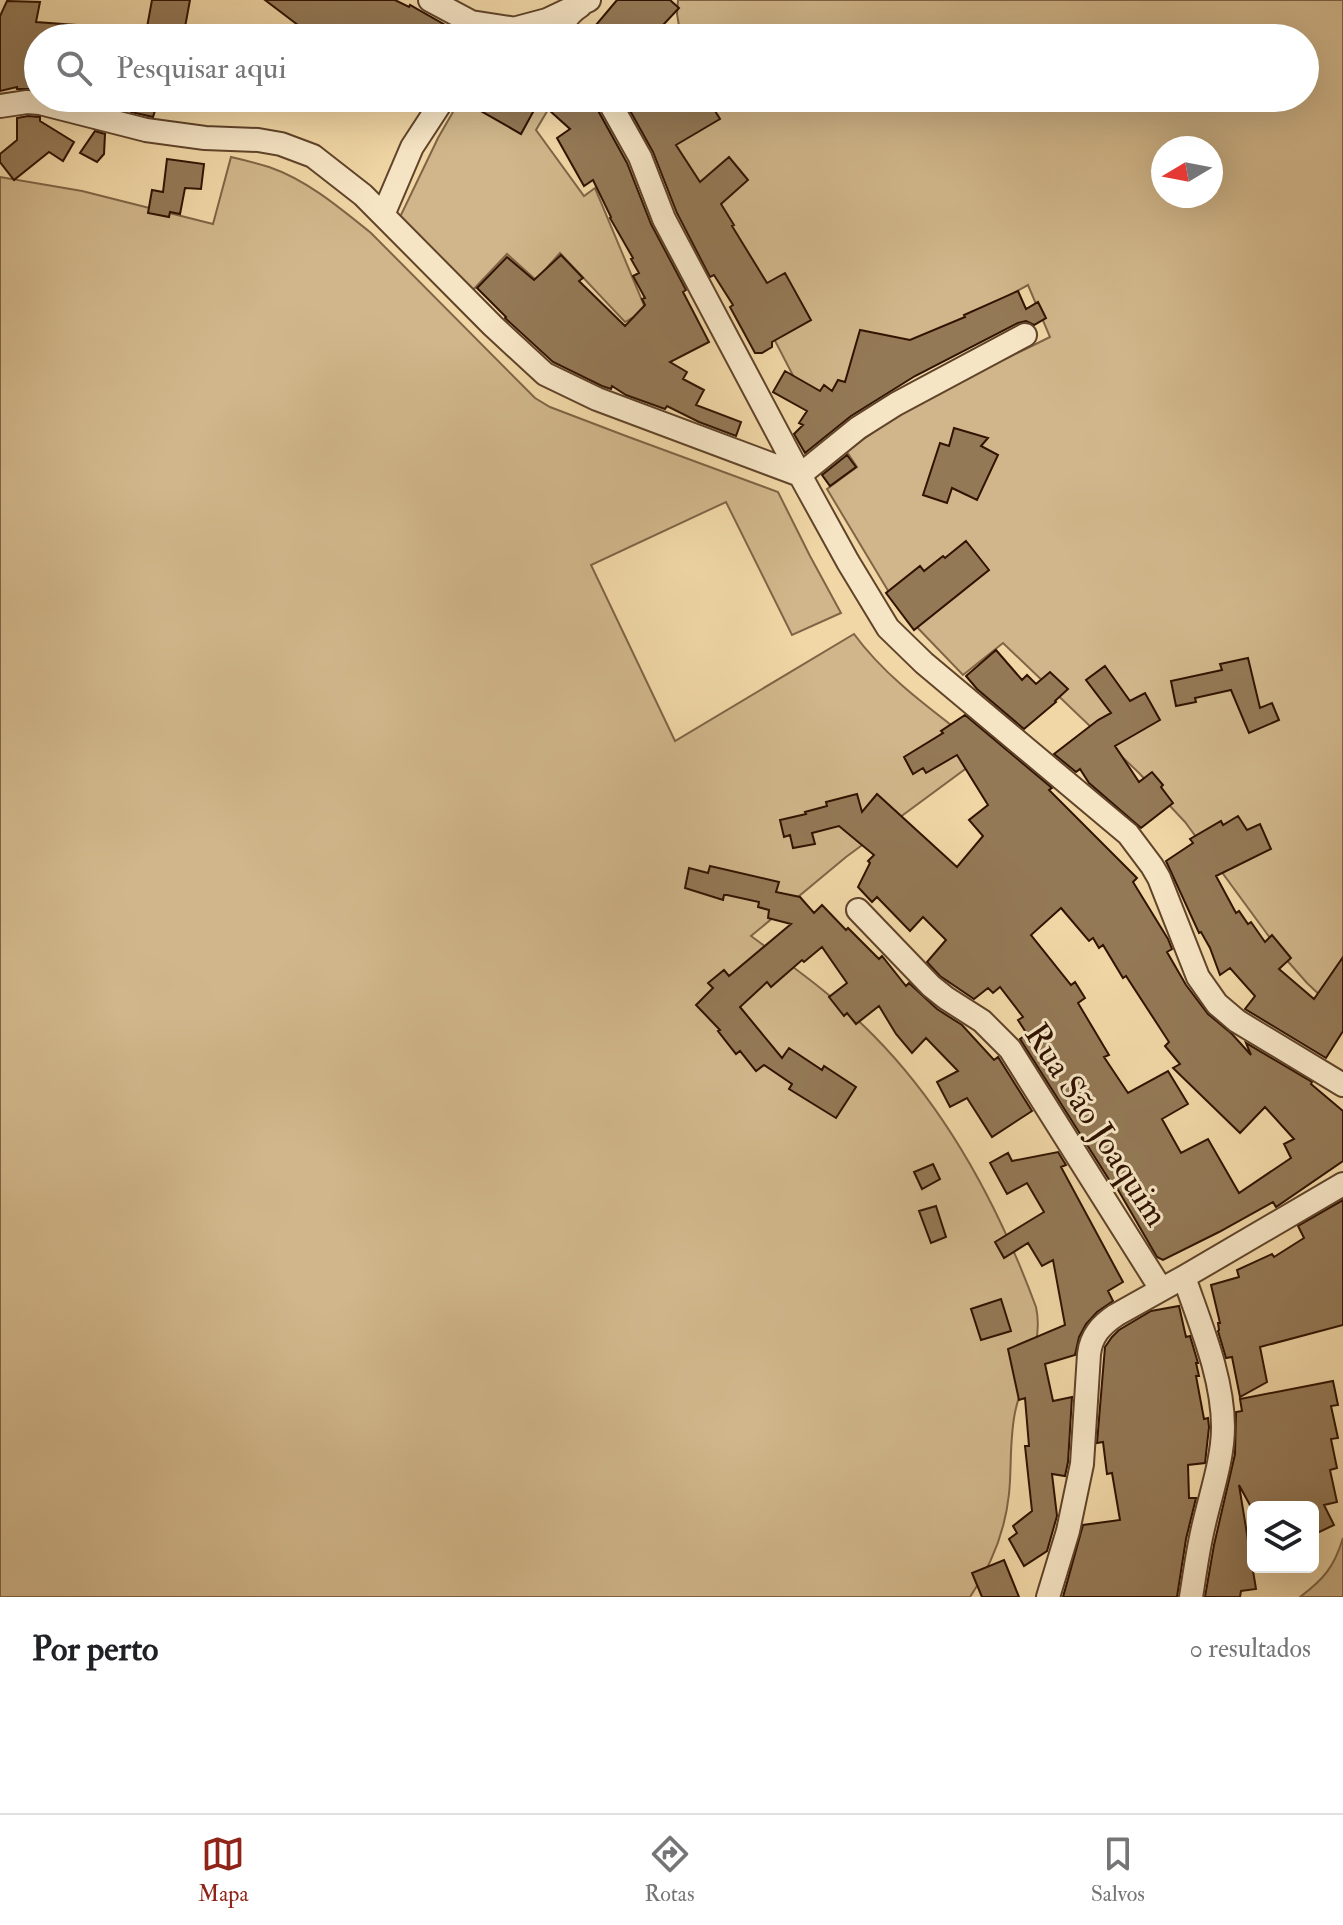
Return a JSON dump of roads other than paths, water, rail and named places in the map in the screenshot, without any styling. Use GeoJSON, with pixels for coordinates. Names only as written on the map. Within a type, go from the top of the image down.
{"type":"FeatureCollection","features":[{"type":"Feature","properties":{"kind":"street"},"geometry":{"type":"LineString","coordinates":[[430,0],[474,24]]}},
{"type":"Feature","properties":{"kind":"street"},"geometry":{"type":"LineString","coordinates":[[533,24],[586,2]]}},
{"type":"Feature","properties":{"kind":"street"},"geometry":{"type":"LineString","coordinates":[[565,24],[574,10],[586,2]]}},
{"type":"Feature","properties":{"kind":"street"},"geometry":{"type":"LineString","coordinates":[[0,106],[24,102]]}},
{"type":"Feature","properties":{"kind":"street"},"geometry":{"type":"LineString","coordinates":[[75,112],[146,130],[281,144],[313,156],[363,195],[545,374],[572,389],[800,475]]}},
{"type":"Feature","properties":{"kind":"street"},"geometry":{"type":"LineString","coordinates":[[383,215],[412,147],[435,112]]}},
{"type":"Feature","properties":{"kind":"street"},"geometry":{"type":"LineString","coordinates":[[615,112],[640,157],[664,219],[800,475],[879,613],[900,641],[1128,834],[1159,878],[1198,977],[1217,1004],[1237,1021],[1343,1085]]}},
{"type":"Feature","properties":{"kind":"street"},"geometry":{"type":"LineString","coordinates":[[800,475],[858,428],[896,404],[1025,335]]}},
{"type":"Feature","properties":{"kind":"street","name":"Rua São Joaquim"},"geometry":{"type":"LineString","coordinates":[[858,910],[931,986],[982,1021],[1010,1049],[1161,1289]]}},
{"type":"Feature","properties":{"kind":"street"},"geometry":{"type":"LineString","coordinates":[[1048,1597],[1068,1531],[1082,1464],[1090,1346],[1102,1326],[1343,1184]]}},
{"type":"Feature","properties":{"kind":"street"},"geometry":{"type":"LineString","coordinates":[[1184,1277],[1211,1356],[1223,1426],[1191,1597]]}}]}
